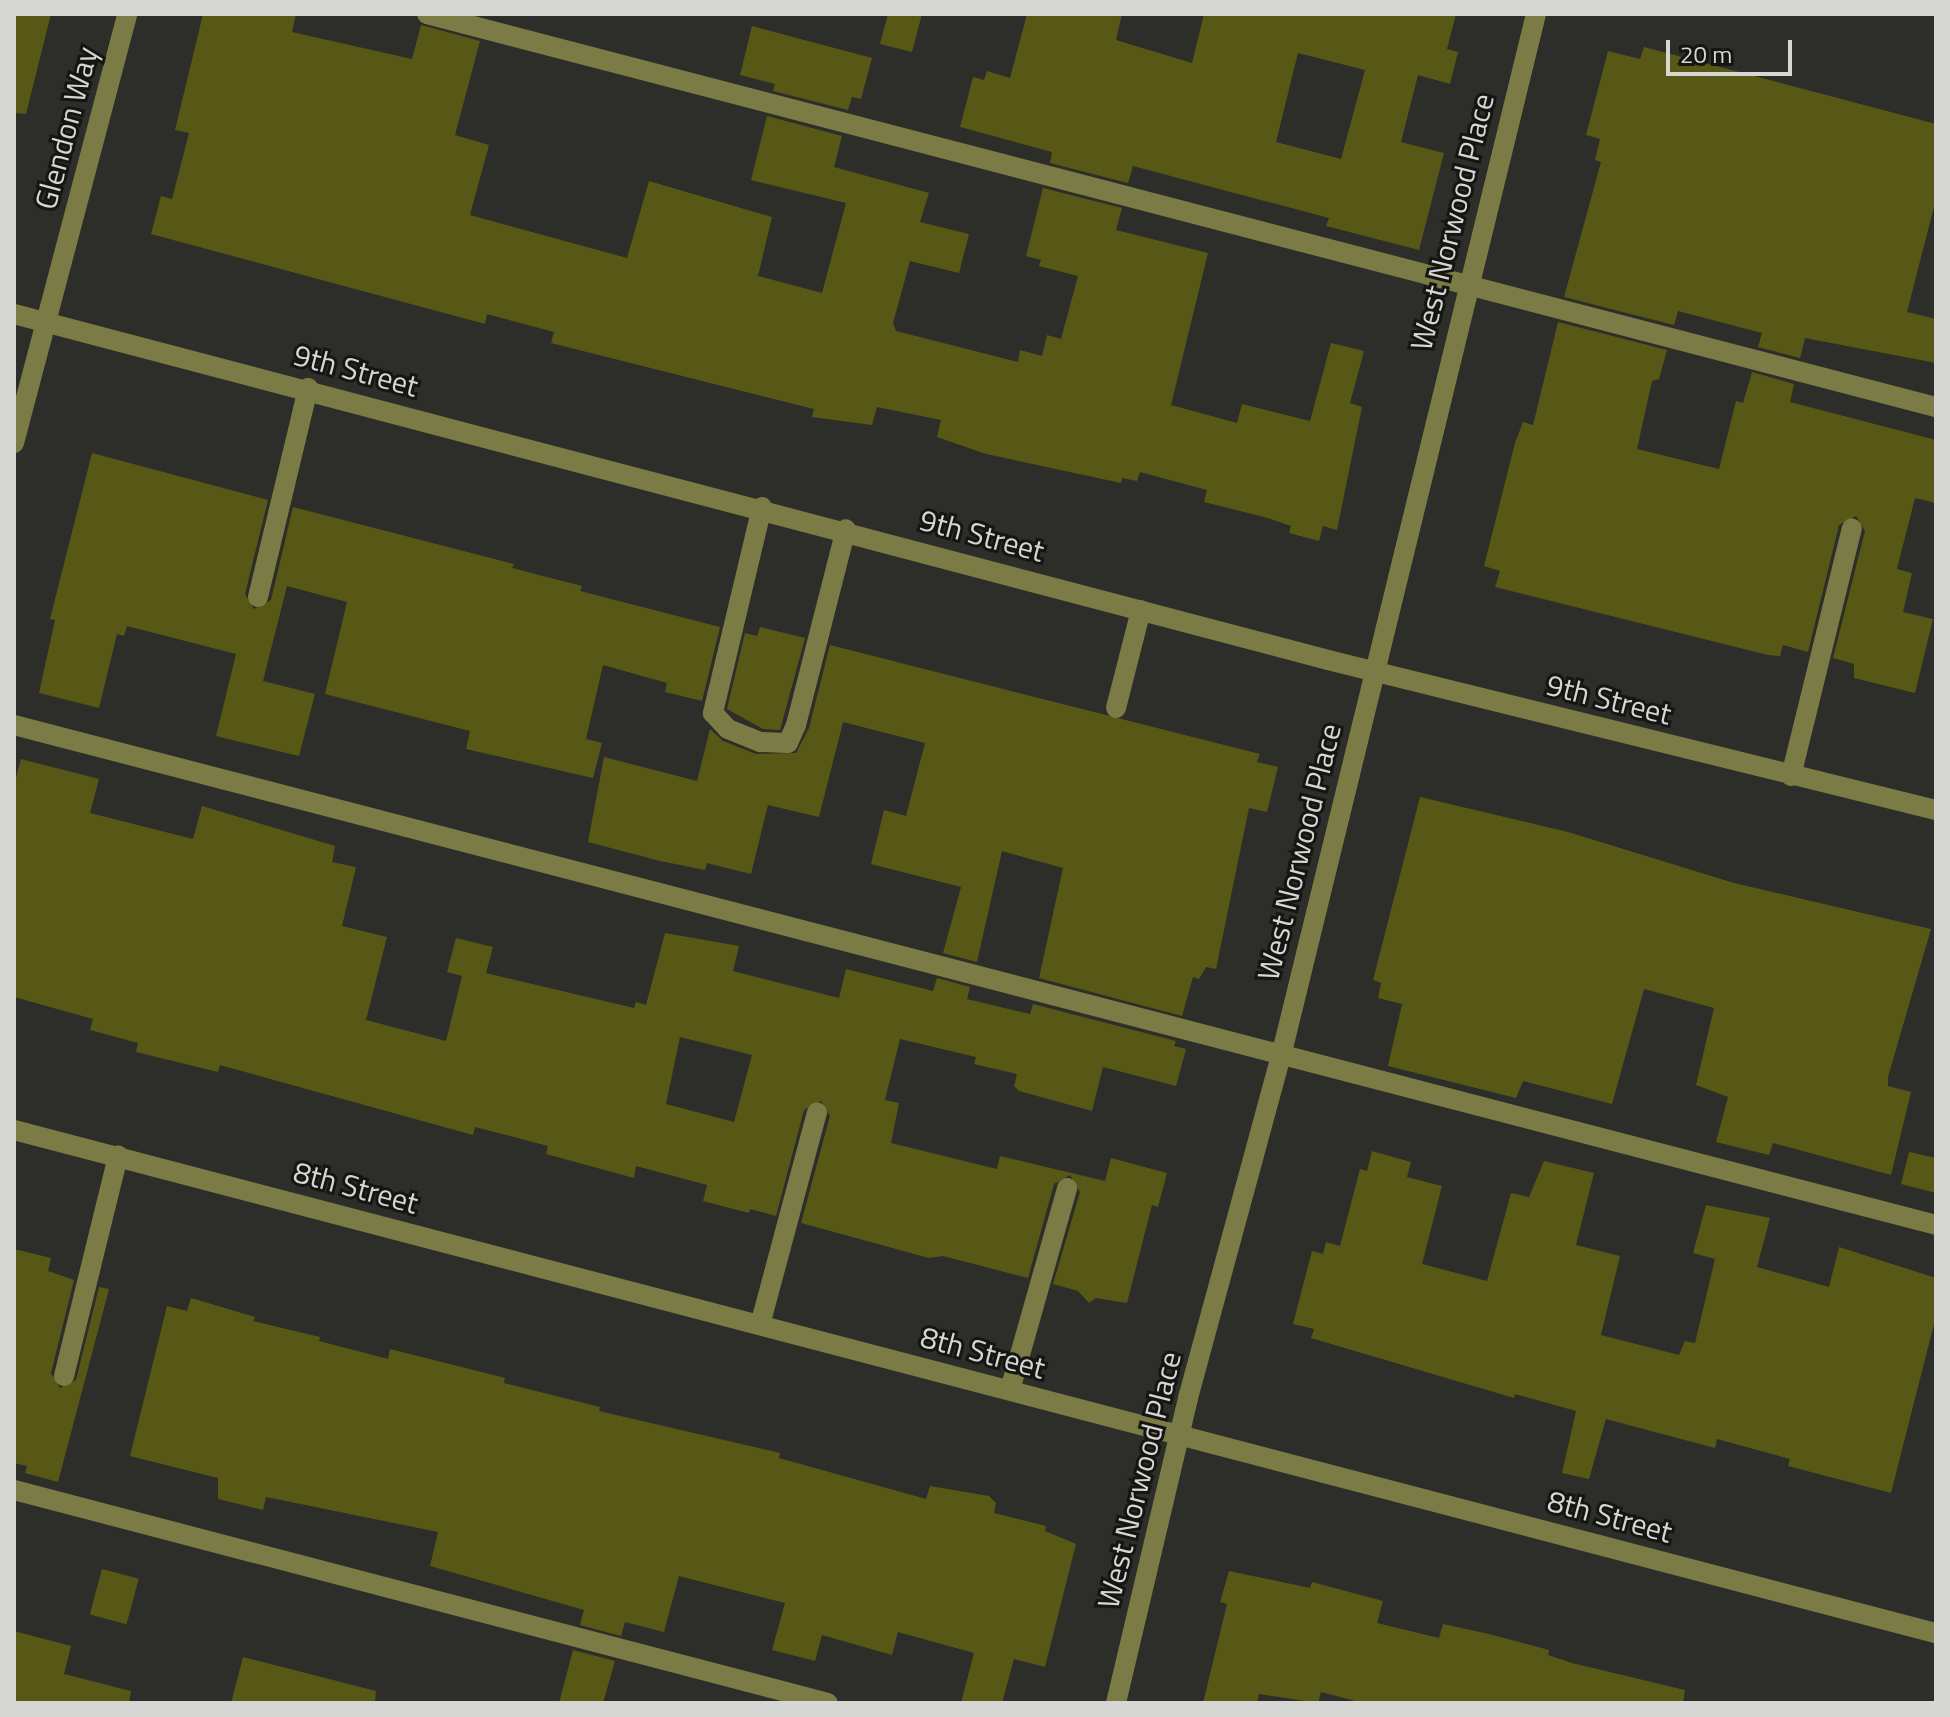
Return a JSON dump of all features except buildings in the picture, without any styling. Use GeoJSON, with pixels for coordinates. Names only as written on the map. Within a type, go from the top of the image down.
{"type":"FeatureCollection","features":[{"type":"Feature","properties":{"kind":"street","name":"Glendon Way"},"geometry":{"type":"LineString","coordinates":[[14,443],[127,14]]}},
{"type":"Feature","properties":{"kind":"street"},"geometry":{"type":"LineString","coordinates":[[427,14],[1465,288],[1936,407]]}},
{"type":"Feature","properties":{"kind":"street","name":"West Norwood Place"},"geometry":{"type":"LineString","coordinates":[[1116,1703],[1180,1435],[1282,1052],[1465,288],[1536,14]]}},
{"type":"Feature","properties":{"kind":"street","name":"9th Street"},"geometry":{"type":"LineString","coordinates":[[14,314],[846,529],[1374,671],[1936,810]]}},
{"type":"Feature","properties":{"kind":"street"},"geometry":{"type":"LineString","coordinates":[[258,597],[308,388]]}},
{"type":"Feature","properties":{"kind":"street"},"geometry":{"type":"LineString","coordinates":[[762,507],[713,713],[728,729],[760,742],[788,743],[796,725],[846,529]]}},
{"type":"Feature","properties":{"kind":"street"},"geometry":{"type":"LineString","coordinates":[[1791,776],[1852,528]]}},
{"type":"Feature","properties":{"kind":"street"},"geometry":{"type":"LineString","coordinates":[[1116,708],[1141,610]]}},
{"type":"Feature","properties":{"kind":"street"},"geometry":{"type":"LineString","coordinates":[[14,725],[1282,1052],[1936,1225]]}},
{"type":"Feature","properties":{"kind":"street"},"geometry":{"type":"LineString","coordinates":[[760,1325],[817,1113]]}},
{"type":"Feature","properties":{"kind":"street","name":"8th Street"},"geometry":{"type":"LineString","coordinates":[[14,1130],[1936,1633]]}},
{"type":"Feature","properties":{"kind":"street"},"geometry":{"type":"LineString","coordinates":[[64,1376],[118,1156]]}},
{"type":"Feature","properties":{"kind":"street"},"geometry":{"type":"LineString","coordinates":[[1010,1390],[1067,1188]]}},
{"type":"Feature","properties":{"kind":"street"},"geometry":{"type":"LineString","coordinates":[[14,1490],[828,1703]]}}]}
